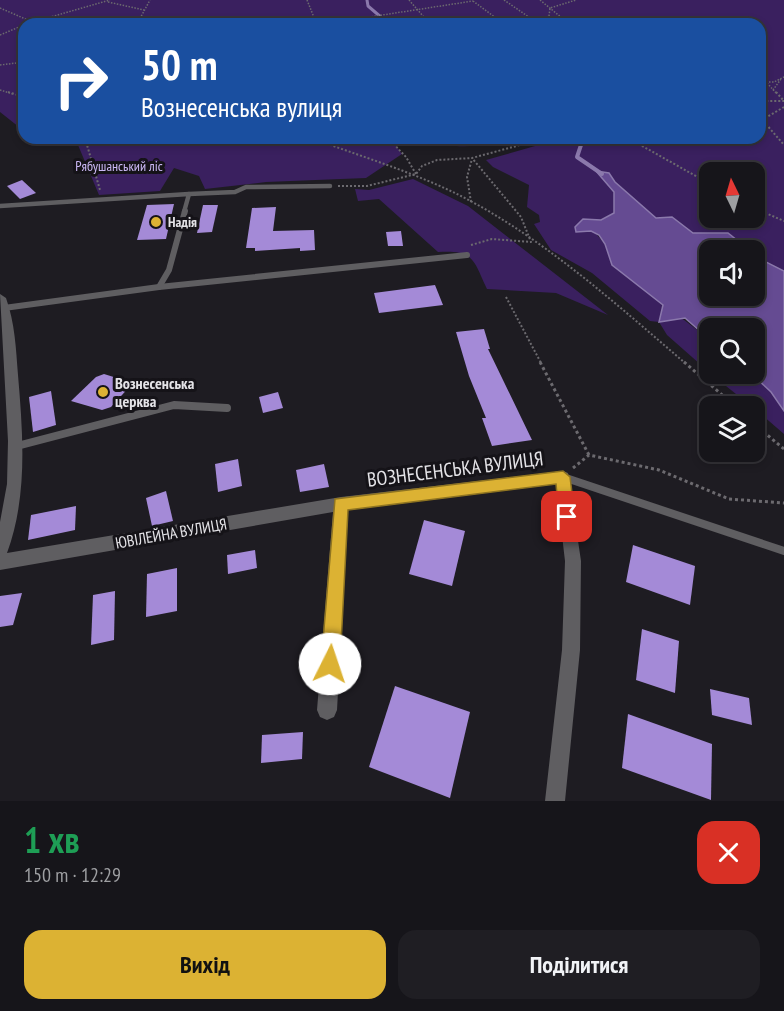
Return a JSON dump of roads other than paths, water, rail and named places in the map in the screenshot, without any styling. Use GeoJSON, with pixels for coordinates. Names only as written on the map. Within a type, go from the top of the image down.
{"type":"FeatureCollection","features":[{"type":"Feature","properties":{"kind":"street"},"geometry":{"type":"LineString","coordinates":[[0,551],[11,517],[16,446],[1,305]]}},
{"type":"Feature","properties":{"kind":"street","name":"ВОЗНЕСЕНСЬКА ВУЛИЦЯ"},"geometry":{"type":"LineString","coordinates":[[341,504],[563,477],[573,561],[571,650],[555,801]]}},
{"type":"Feature","properties":{"kind":"street"},"geometry":{"type":"LineString","coordinates":[[327,710],[341,504]]}},
{"type":"Feature","properties":{"kind":"street","name":"ЮВІЛЕЙНА ВУЛИЦЯ"},"geometry":{"type":"LineString","coordinates":[[0,562],[341,504]]}},
{"type":"Feature","properties":{"kind":"lane"},"geometry":{"type":"LineString","coordinates":[[0,206],[100,198],[235,192],[246,187],[330,186]]}},
{"type":"Feature","properties":{"kind":"lane"},"geometry":{"type":"LineString","coordinates":[[159,287],[169,270],[189,194]]}},
{"type":"Feature","properties":{"kind":"lane"},"geometry":{"type":"LineString","coordinates":[[1,305],[467,255]]}},
{"type":"Feature","properties":{"kind":"lane"},"geometry":{"type":"LineString","coordinates":[[16,446],[174,405],[227,408]]}},
{"type":"Feature","properties":{"kind":"lane"},"geometry":{"type":"LineString","coordinates":[[563,477],[784,551]]}},
{"type":"Feature","properties":{"kind":"waterway"},"geometry":{"type":"LineString","coordinates":[[367,0],[368,6],[382,18]]}},
{"type":"Feature","properties":{"kind":"waterway"},"geometry":{"type":"LineString","coordinates":[[581,144],[577,157],[602,174]]}},
{"type":"Feature","properties":{"kind":"place","name":"Надія"},"geometry":{"type":"Point","coordinates":[156,222]}},
{"type":"Feature","properties":{"kind":"place","name":"Вознесенська церква"},"geometry":{"type":"Point","coordinates":[103,392]}},
{"type":"Feature","properties":{"kind":"park label","name":"Рябушанський ліс"},"geometry":{"type":"Point","coordinates":[119,166]}}]}
